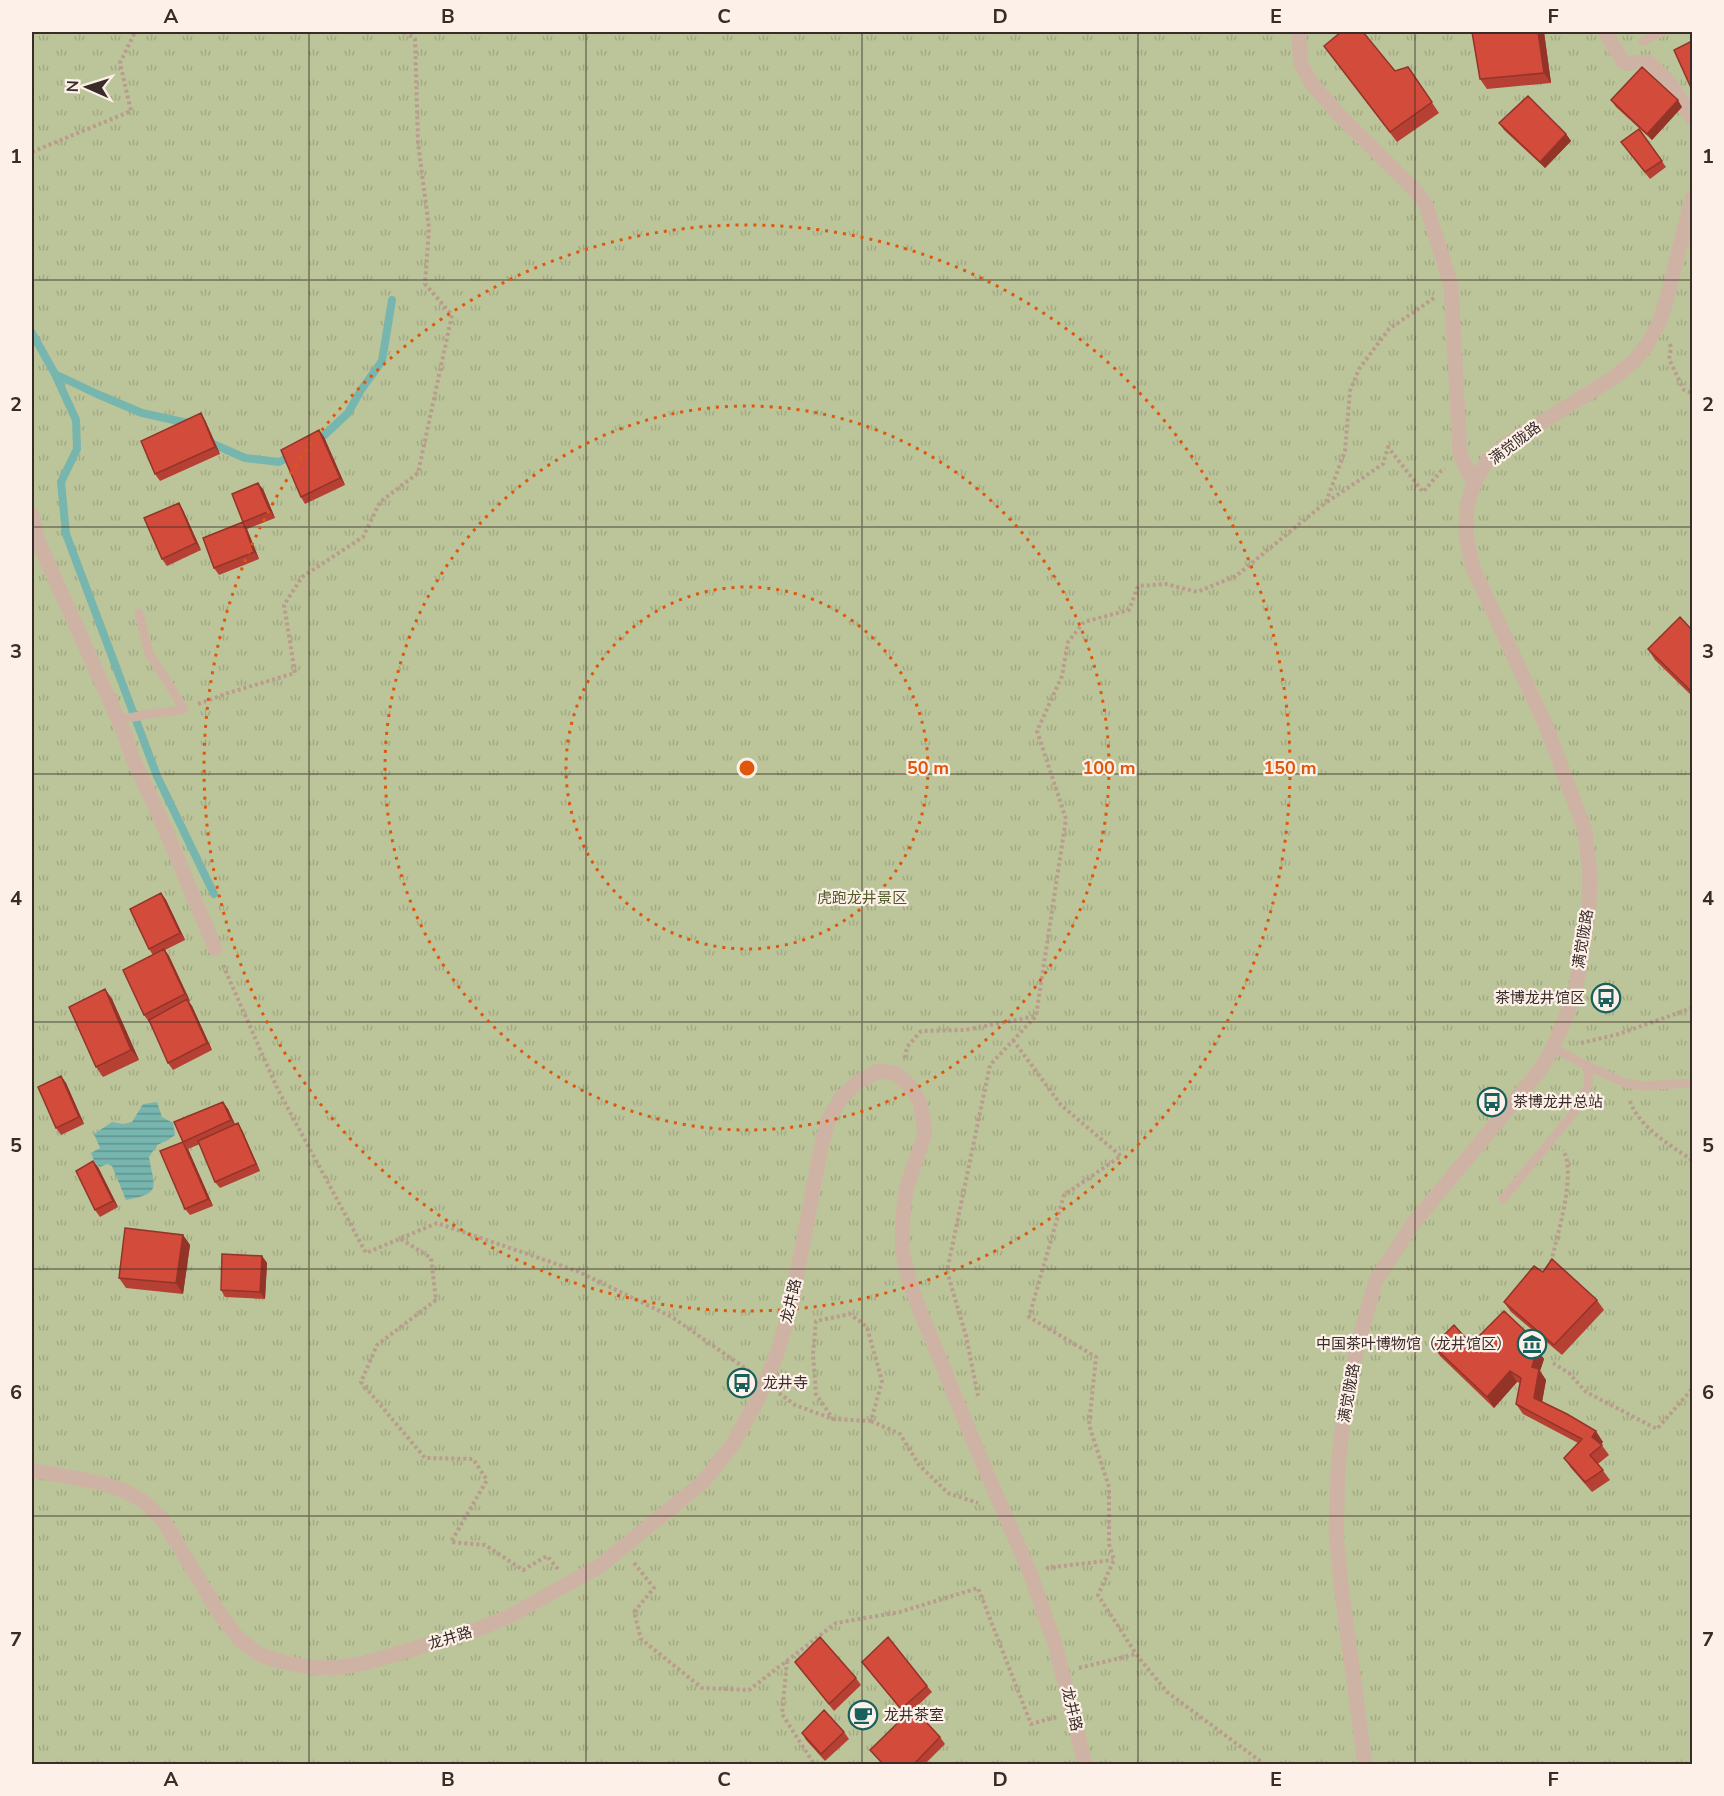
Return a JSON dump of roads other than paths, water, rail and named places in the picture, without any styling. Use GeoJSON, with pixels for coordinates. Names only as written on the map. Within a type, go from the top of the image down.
{"type":"FeatureCollection","features":[{"type":"Feature","properties":{"kind":"street"},"geometry":{"type":"LineString","coordinates":[[1300,32],[1301,64],[1312,84],[1341,117],[1416,190],[1426,205],[1451,285],[1460,454],[1473,484]]}},
{"type":"Feature","properties":{"kind":"street"},"geometry":{"type":"LineString","coordinates":[[1605,32],[1624,63],[1648,62],[1670,83],[1692,118]]}},
{"type":"Feature","properties":{"kind":"street","name":"满觉陇路"},"geometry":{"type":"LineString","coordinates":[[1365,1764],[1336,1535],[1338,1468],[1346,1402],[1359,1340],[1376,1280],[1412,1225],[1540,1070],[1553,1048],[1575,993],[1589,911],[1590,874],[1585,831],[1547,728],[1473,568],[1466,535],[1467,506],[1473,484],[1487,461],[1507,444],[1617,376],[1635,360],[1658,325],[1692,198]]}},
{"type":"Feature","properties":{"kind":"street"},"geometry":{"type":"LineString","coordinates":[[32,515],[38,541],[122,719],[132,757],[215,948]]}},
{"type":"Feature","properties":{"kind":"street","name":"龙井路"},"geometry":{"type":"LineString","coordinates":[[32,1470],[102,1483],[125,1491],[143,1501],[163,1520],[238,1638],[260,1655],[309,1667],[335,1668],[365,1663],[471,1632],[508,1617],[600,1566],[703,1482],[732,1445],[759,1397],[777,1354],[792,1302],[828,1121],[841,1098],[858,1082],[878,1071],[895,1073],[911,1087],[920,1102],[925,1134],[906,1190],[903,1217],[902,1250],[909,1280],[933,1343],[1029,1570],[1064,1672],[1085,1764]]}},
{"type":"Feature","properties":{"kind":"lane"},"geometry":{"type":"LineString","coordinates":[[1643,41],[1663,32]]}},
{"type":"Feature","properties":{"kind":"lane"},"geometry":{"type":"LineString","coordinates":[[122,719],[184,709],[149,653],[139,613]]}},
{"type":"Feature","properties":{"kind":"lane"},"geometry":{"type":"LineString","coordinates":[[1553,1048],[1625,1083],[1642,1086],[1692,1083]]}},
{"type":"Feature","properties":{"kind":"lane"},"geometry":{"type":"LineString","coordinates":[[1503,1199],[1580,1106],[1590,1075],[1586,1065]]}},
{"type":"Feature","properties":{"kind":"water"},"geometry":{"type":"Polygon","coordinates":[[[157,1102],[162,1117],[173,1123],[175,1135],[157,1145],[149,1157],[154,1182],[151,1191],[146,1195],[126,1200],[112,1166],[107,1164],[100,1167],[95,1163],[91,1153],[100,1148],[94,1134],[112,1122],[123,1124],[132,1122],[143,1104],[157,1102]]]}},
{"type":"Feature","properties":{"kind":"waterway"},"geometry":{"type":"LineString","coordinates":[[317,442],[348,413],[382,361],[392,300]]}},
{"type":"Feature","properties":{"kind":"waterway"},"geometry":{"type":"LineString","coordinates":[[32,333],[55,374],[76,420],[77,449],[61,482],[66,534],[157,776],[214,894]]}},
{"type":"Feature","properties":{"kind":"waterway"},"geometry":{"type":"LineString","coordinates":[[55,374],[142,413],[192,424]]}},
{"type":"Feature","properties":{"kind":"waterway"},"geometry":{"type":"LineString","coordinates":[[209,441],[245,458],[279,462],[293,455]]}},
{"type":"Feature","properties":{"kind":"place","name":"茶博龙井馆区"},"geometry":{"type":"Point","coordinates":[1606,998]}},
{"type":"Feature","properties":{"kind":"place","name":"茶博龙井总站"},"geometry":{"type":"Point","coordinates":[1492,1102]}},
{"type":"Feature","properties":{"kind":"place","name":"中国茶叶博物馆（龙井馆区）"},"geometry":{"type":"Point","coordinates":[1532,1344]}},
{"type":"Feature","properties":{"kind":"place","name":"龙井寺"},"geometry":{"type":"Point","coordinates":[742,1383]}},
{"type":"Feature","properties":{"kind":"place","name":"龙井茶室"},"geometry":{"type":"Point","coordinates":[863,1715]}},
{"type":"Feature","properties":{"kind":"park label","name":"虎跑龙井景区"},"geometry":{"type":"Point","coordinates":[862,898]}}]}
